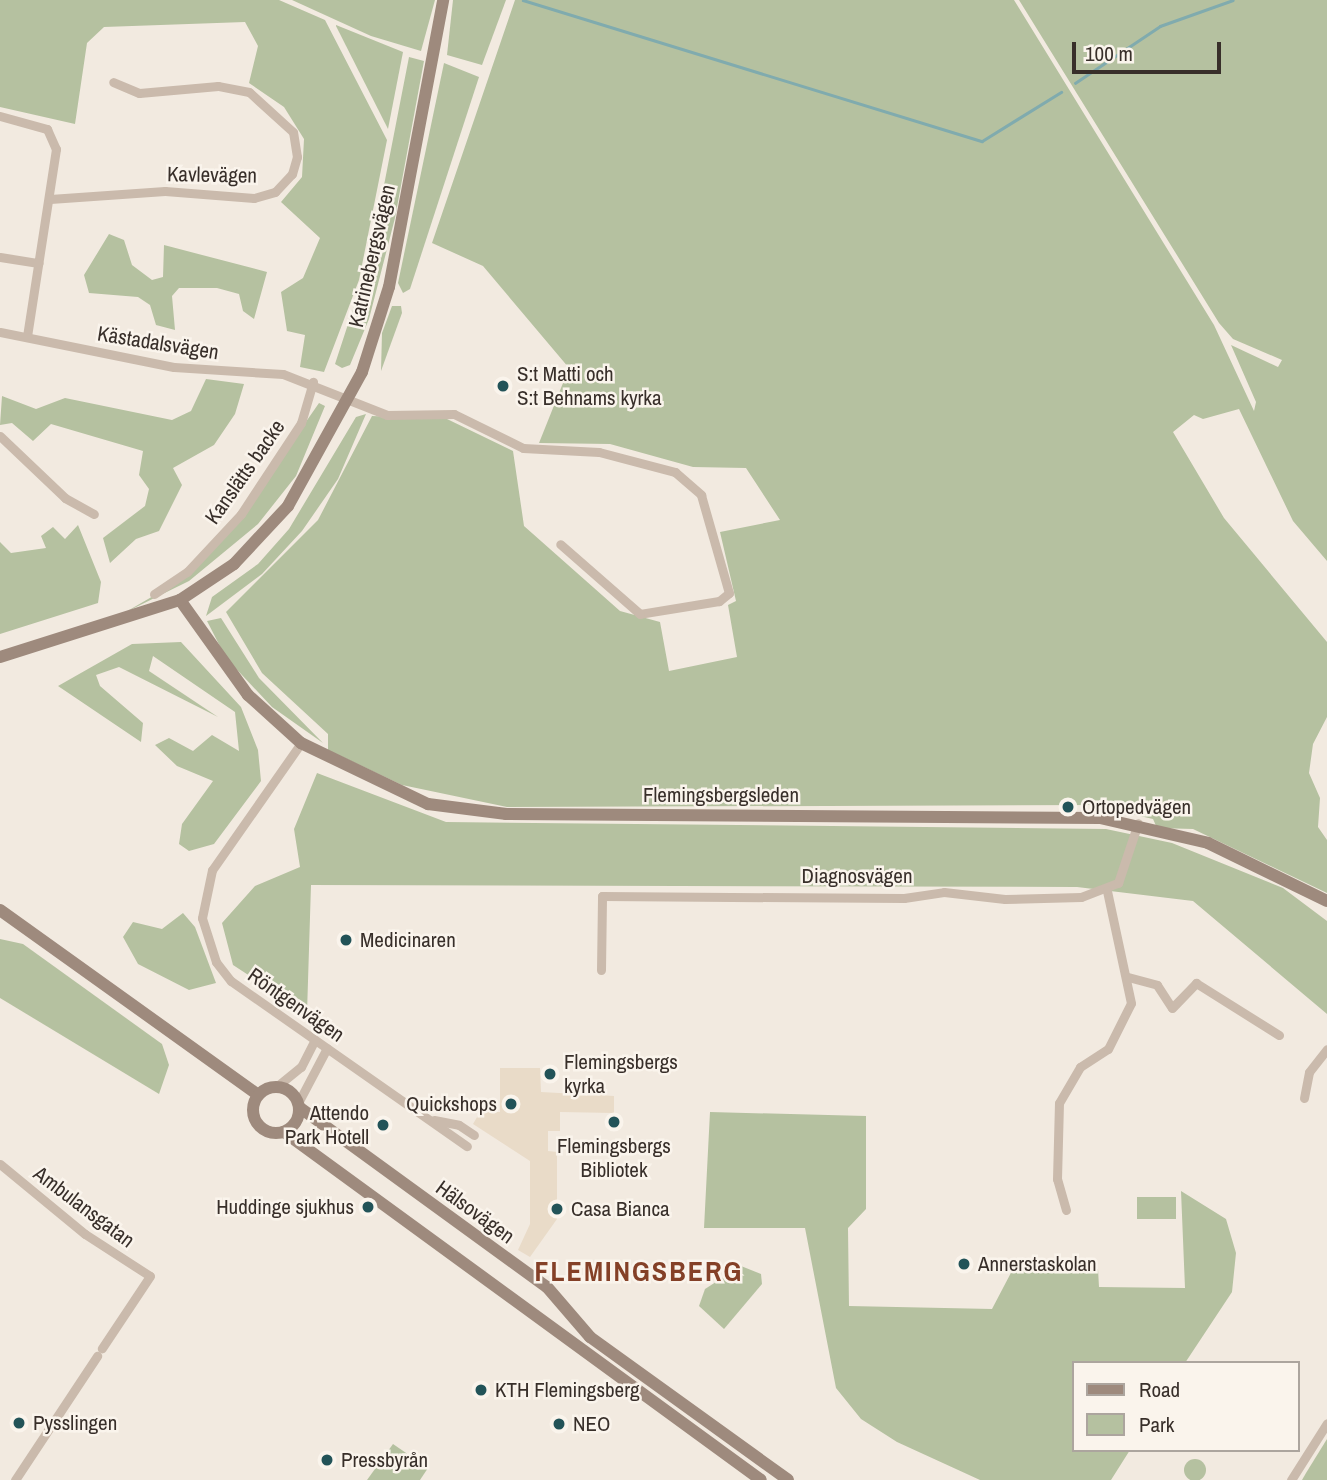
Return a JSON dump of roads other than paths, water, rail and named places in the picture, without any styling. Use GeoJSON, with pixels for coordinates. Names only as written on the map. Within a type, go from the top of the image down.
{"type":"FeatureCollection","features":[{"type":"Feature","properties":{"kind":"street","name":"Katrinebergsvägen"},"geometry":{"type":"LineString","coordinates":[[0,657],[180,600],[233,564],[288,506],[350,398],[389,287],[443,0]]}},
{"type":"Feature","properties":{"kind":"street","name":"Kavlevägen"},"geometry":{"type":"LineString","coordinates":[[50,199],[165,191],[254,198],[275,191],[292,174],[297,157],[292,132],[248,92],[218,86],[139,93],[113,82]]}},
{"type":"Feature","properties":{"kind":"street"},"geometry":{"type":"LineString","coordinates":[[0,116],[35,122],[53,138],[50,199],[27,336]]}},
{"type":"Feature","properties":{"kind":"street"},"geometry":{"type":"LineString","coordinates":[[0,257],[39,263]]}},
{"type":"Feature","properties":{"kind":"street","name":"Kästadalsvägen"},"geometry":{"type":"LineString","coordinates":[[0,332],[152,364],[266,371],[313,382],[393,416],[454,414],[515,446],[600,452],[693,483],[729,590],[719,601],[640,614],[560,544]]}},
{"type":"Feature","properties":{"kind":"street","name":"Kanslätts backe"},"geometry":{"type":"LineString","coordinates":[[154,594],[203,557],[241,514],[300,424],[313,382]]}},
{"type":"Feature","properties":{"kind":"street"},"geometry":{"type":"LineString","coordinates":[[0,436],[65,498],[94,514]]}},
{"type":"Feature","properties":{"kind":"street","name":"Flemingsbergsleden"},"geometry":{"type":"LineString","coordinates":[[180,600],[248,695],[300,743],[349,771],[428,804],[506,814],[1066,815],[1138,822],[1258,863],[1327,901]]}},
{"type":"Feature","properties":{"kind":"street","name":"Röntgenvägen"},"geometry":{"type":"LineString","coordinates":[[300,743],[212,870],[202,918],[216,962],[230,981],[467,1146]]}},
{"type":"Feature","properties":{"kind":"street"},"geometry":{"type":"LineString","coordinates":[[1066,1210],[1057,1178],[1059,1103],[1080,1067],[1108,1049],[1122,1029],[1131,1003],[1128,977],[1107,891],[1127,871],[1138,822]]}},
{"type":"Feature","properties":{"kind":"street","name":"Diagnosvägen"},"geometry":{"type":"LineString","coordinates":[[601,970],[602,896],[904,898],[944,891],[1057,899],[1107,891]]}},
{"type":"Feature","properties":{"kind":"street"},"geometry":{"type":"LineString","coordinates":[[0,910],[258,1095]]}},
{"type":"Feature","properties":{"kind":"street"},"geometry":{"type":"LineString","coordinates":[[1128,977],[1157,985],[1172,1008],[1196,983],[1279,1035]]}},
{"type":"Feature","properties":{"kind":"street"},"geometry":{"type":"LineString","coordinates":[[258,1095],[276,1087],[300,1067],[315,1040]]}},
{"type":"Feature","properties":{"kind":"street"},"geometry":{"type":"LineString","coordinates":[[284,1132],[294,1125],[299,1105],[327,1048]]}},
{"type":"Feature","properties":{"kind":"street"},"geometry":{"type":"LineString","coordinates":[[1304,1098],[1310,1072],[1327,1049]]}},
{"type":"Feature","properties":{"kind":"street"},"geometry":{"type":"LineString","coordinates":[[276,1087],[299,1105]]}},
{"type":"Feature","properties":{"kind":"street"},"geometry":{"type":"LineString","coordinates":[[258,1095],[253,1114],[259,1126],[284,1132],[761,1480]]}},
{"type":"Feature","properties":{"kind":"street","name":"Hälsovägen"},"geometry":{"type":"LineString","coordinates":[[299,1105],[547,1287],[590,1337],[788,1480]]}},
{"type":"Feature","properties":{"kind":"street","name":"Röntgenvägen"},"geometry":{"type":"LineString","coordinates":[[429,1119],[459,1125],[474,1135]]}},
{"type":"Feature","properties":{"kind":"street","name":"Ambulansgatan"},"geometry":{"type":"LineString","coordinates":[[0,1164],[85,1234],[149,1276],[15,1480]]}},
{"type":"Feature","properties":{"kind":"street"},"geometry":{"type":"LineString","coordinates":[[1291,1480],[1327,1423]]}},
{"type":"Feature","properties":{"kind":"waterway"},"geometry":{"type":"LineString","coordinates":[[523,0],[982,141],[1061,92]]}},
{"type":"Feature","properties":{"kind":"waterway"},"geometry":{"type":"LineString","coordinates":[[1075,83],[1160,26],[1233,0]]}},
{"type":"Feature","properties":{"kind":"place","name":"S:t Matti och S:t Behnams kyrka"},"geometry":{"type":"Point","coordinates":[503,386]}},
{"type":"Feature","properties":{"kind":"place","name":"Ortopedvägen"},"geometry":{"type":"Point","coordinates":[1068,807]}},
{"type":"Feature","properties":{"kind":"place","name":"Medicinaren"},"geometry":{"type":"Point","coordinates":[346,940]}},
{"type":"Feature","properties":{"kind":"place","name":"Flemingsbergs kyrka"},"geometry":{"type":"Point","coordinates":[550,1074]}},
{"type":"Feature","properties":{"kind":"place","name":"Quickshops"},"geometry":{"type":"Point","coordinates":[511,1104]}},
{"type":"Feature","properties":{"kind":"place","name":"Flemingsbergs Bibliotek"},"geometry":{"type":"Point","coordinates":[614,1122]}},
{"type":"Feature","properties":{"kind":"place","name":"Attendo Park Hotell"},"geometry":{"type":"Point","coordinates":[383,1125]}},
{"type":"Feature","properties":{"kind":"place","name":"Huddinge sjukhus"},"geometry":{"type":"Point","coordinates":[368,1207]}},
{"type":"Feature","properties":{"kind":"place","name":"Casa Bianca"},"geometry":{"type":"Point","coordinates":[557,1209]}},
{"type":"Feature","properties":{"kind":"place","name":"Annerstaskolan"},"geometry":{"type":"Point","coordinates":[964,1264]}},
{"type":"Feature","properties":{"kind":"place","name":"KTH Flemingsberg"},"geometry":{"type":"Point","coordinates":[481,1390]}},
{"type":"Feature","properties":{"kind":"place","name":"Pysslingen"},"geometry":{"type":"Point","coordinates":[19,1423]}},
{"type":"Feature","properties":{"kind":"place","name":"NEO"},"geometry":{"type":"Point","coordinates":[559,1424]}},
{"type":"Feature","properties":{"kind":"place","name":"Pressbyrån"},"geometry":{"type":"Point","coordinates":[327,1460]}},
{"type":"Feature","properties":{"kind":"district","name":"FLEMINGSBERG"},"geometry":{"type":"Point","coordinates":[639,1271]}}]}
